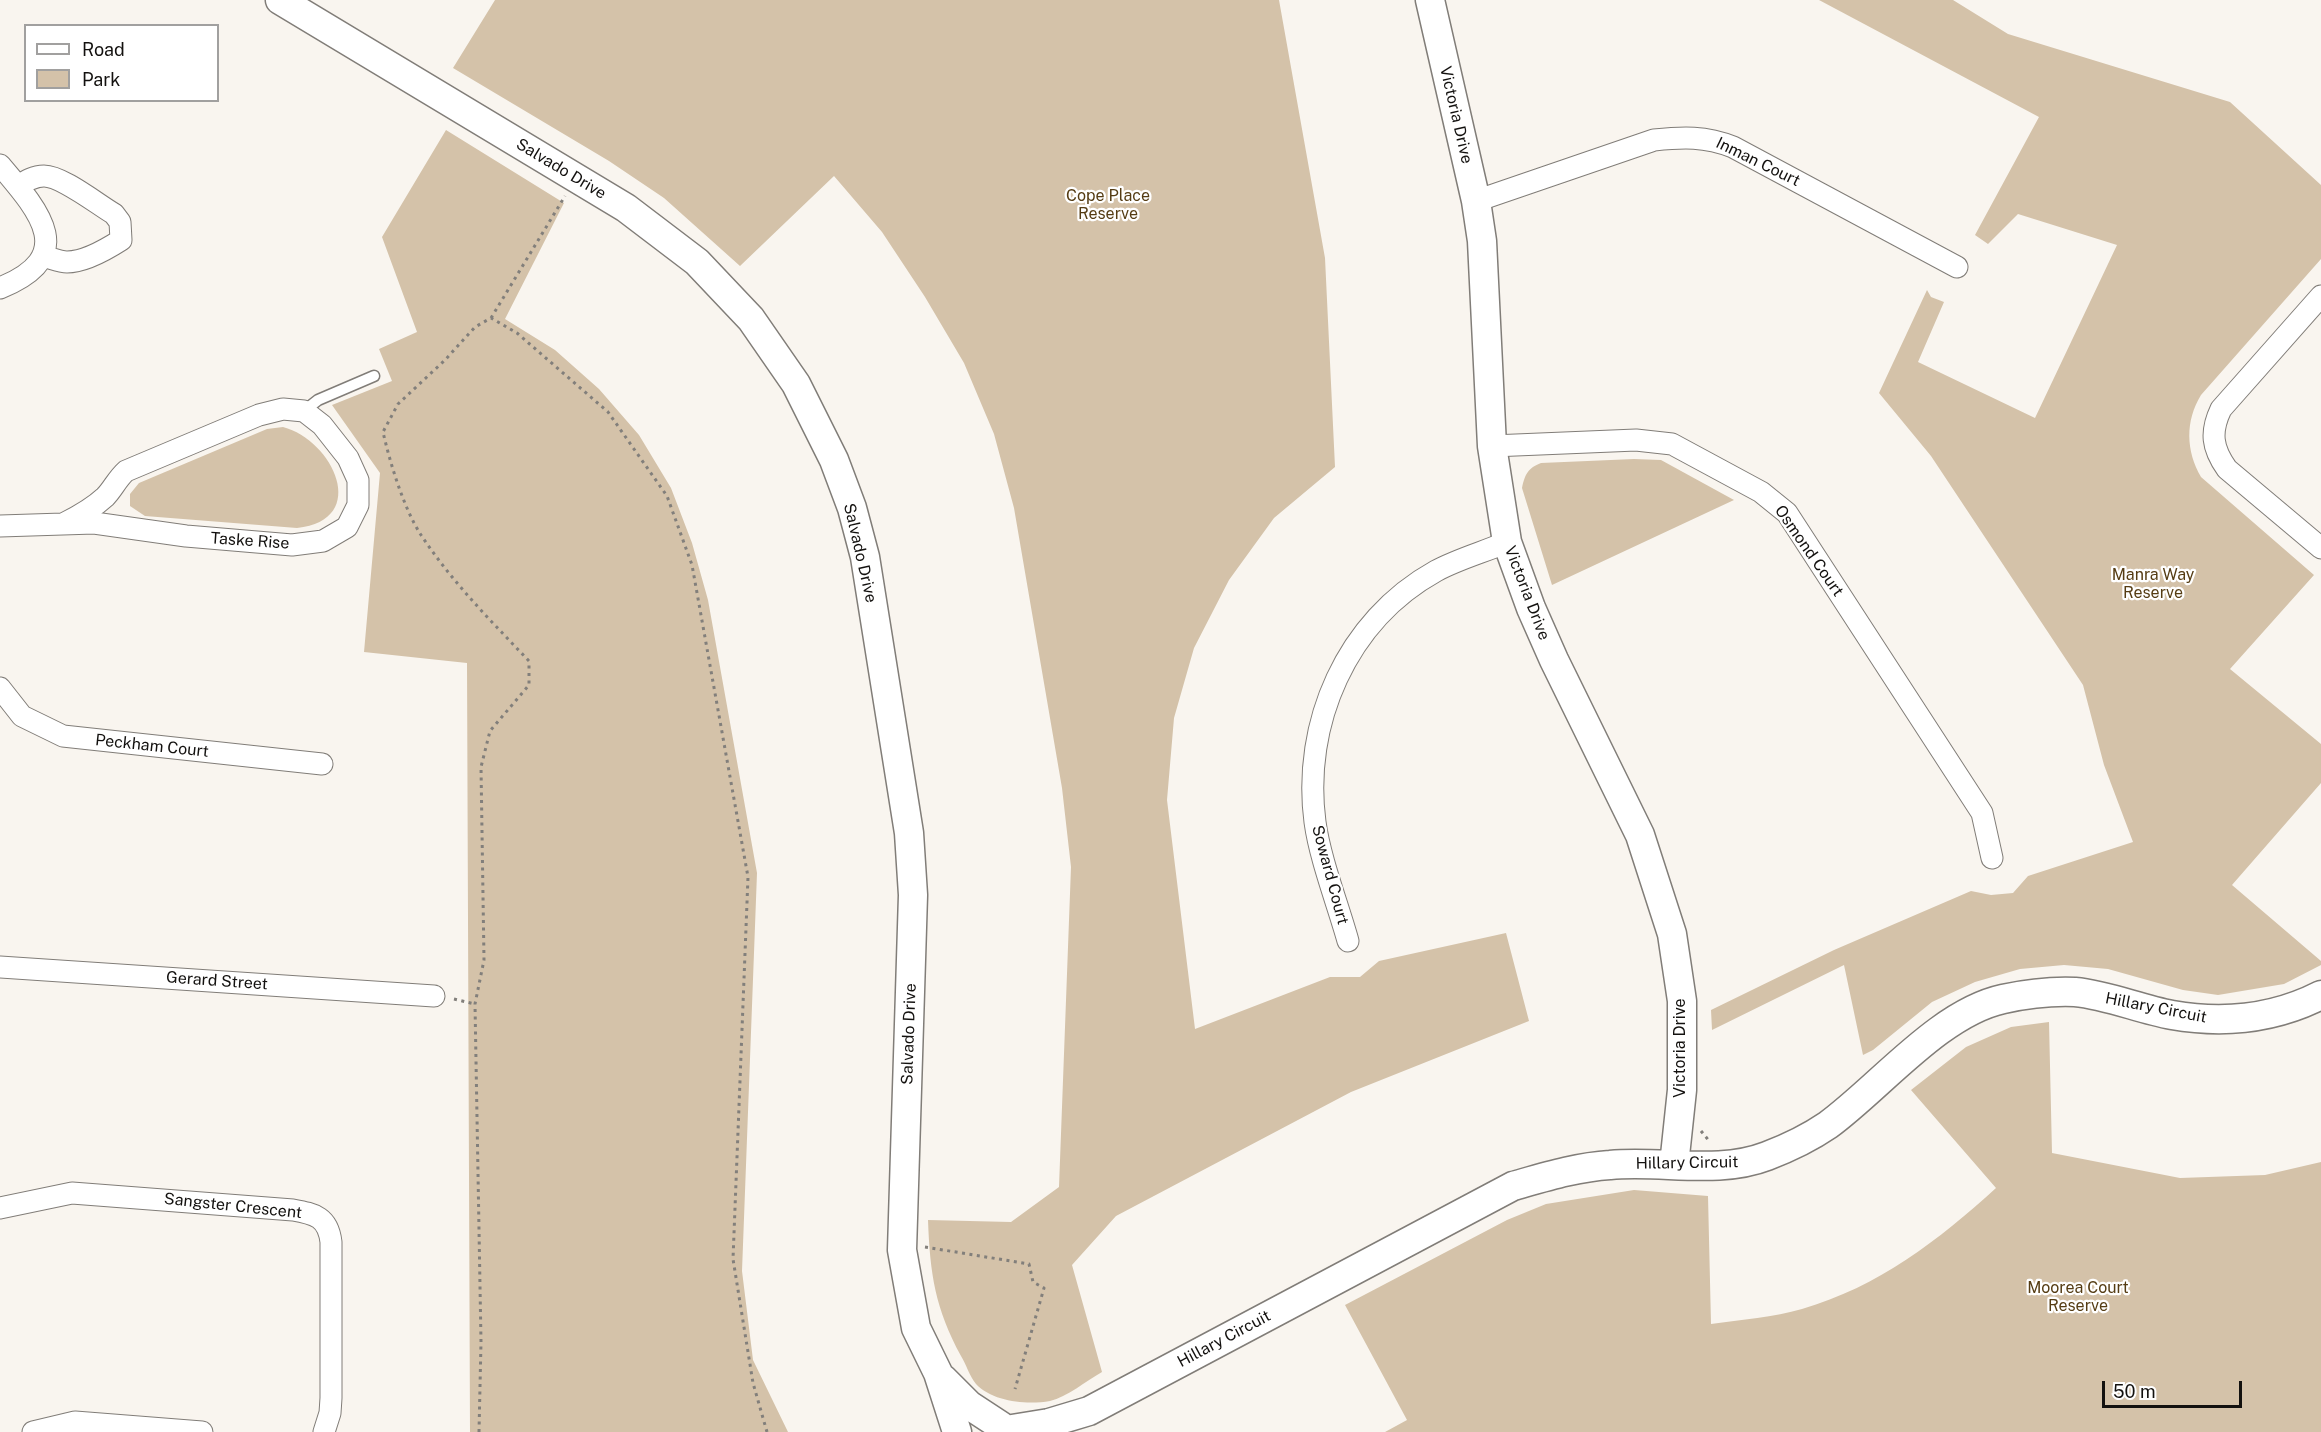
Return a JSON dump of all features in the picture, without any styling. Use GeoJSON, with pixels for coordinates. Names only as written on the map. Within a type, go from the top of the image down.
{"type":"FeatureCollection","features":[{"type":"Feature","properties":{"kind":"street","name":"Salvado Drive"},"geometry":{"type":"LineString","coordinates":[[280,0],[626,208],[697,262],[751,319],[796,384],[834,460],[852,508],[865,558],[909,833],[913,895],[902,1250],[916,1328],[938,1373],[957,1432]]}},
{"type":"Feature","properties":{"kind":"street","name":"Victoria Drive"},"geometry":{"type":"LineString","coordinates":[[1430,0],[1476,201],[1486,281],[1492,446],[1507,542],[1531,608],[1554,660],[1640,835],[1672,934],[1682,1001],[1682,1090],[1674,1165]]}},
{"type":"Feature","properties":{"kind":"street","name":"Inman Court"},"geometry":{"type":"LineString","coordinates":[[1476,201],[1654,140],[1683,136],[1711,138],[1733,147],[1957,267]]}},
{"type":"Feature","properties":{"kind":"street"},"geometry":{"type":"LineString","coordinates":[[0,165],[18,186],[44,227],[46,243],[44,256],[34,271],[24,279],[0,288]]}},
{"type":"Feature","properties":{"kind":"street"},"geometry":{"type":"LineString","coordinates":[[18,186],[34,177],[45,176],[56,179],[114,214],[120,222],[121,240],[114,244],[78,260],[66,262],[44,256]]}},
{"type":"Feature","properties":{"kind":"street"},"geometry":{"type":"LineString","coordinates":[[2321,296],[2221,409],[2214,424],[2212,440],[2217,455],[2227,469],[2321,548]]}},
{"type":"Feature","properties":{"kind":"street","name":"Taske Rise"},"geometry":{"type":"LineString","coordinates":[[0,537],[9,526],[94,523],[186,536],[292,545],[323,541],[347,527],[358,505],[358,480],[348,459],[322,425],[304,411],[283,409],[259,415],[126,471],[114,482],[106,495],[88,511],[64,523]]}},
{"type":"Feature","properties":{"kind":"street","name":"Osmond Court"},"geometry":{"type":"LineString","coordinates":[[1492,446],[1656,441],[1694,454],[1774,500],[1786,513],[1982,813],[1992,858]]}},
{"type":"Feature","properties":{"kind":"street"},"geometry":{"type":"LineString","coordinates":[[106,495],[120,527]]}},
{"type":"Feature","properties":{"kind":"street","name":"Soward Court"},"geometry":{"type":"LineString","coordinates":[[1348,941],[1315,825],[1312,774],[1317,733],[1335,679],[1361,636],[1398,597],[1436,571],[1507,542]]}},
{"type":"Feature","properties":{"kind":"street","name":"Peckham Court"},"geometry":{"type":"LineString","coordinates":[[0,688],[22,716],[63,736],[322,764]]}},
{"type":"Feature","properties":{"kind":"street","name":"Gerard Street"},"geometry":{"type":"LineString","coordinates":[[0,967],[434,996]]}},
{"type":"Feature","properties":{"kind":"street","name":"Hillary Circuit"},"geometry":{"type":"LineString","coordinates":[[1002,1430],[1049,1423],[1089,1410],[1513,1186],[1567,1172],[1611,1164],[1733,1165],[1765,1157],[1797,1143],[1827,1125],[1931,1037],[1964,1016],[2000,1000],[2041,993],[2075,992],[2114,999],[2171,1015],[2213,1020],[2259,1017],[2299,1006],[2321,995]]}},
{"type":"Feature","properties":{"kind":"street","name":"Sangster Crescent"},"geometry":{"type":"LineString","coordinates":[[0,1208],[50,1196],[93,1193],[293,1210],[318,1216],[330,1230],[331,1242],[331,1398],[324,1432]]}},
{"type":"Feature","properties":{"kind":"street","name":"Salvado Drive"},"geometry":{"type":"LineString","coordinates":[[938,1373],[969,1405],[1002,1430]]}},
{"type":"Feature","properties":{"kind":"street","name":"Hillary Circuit"},"geometry":{"type":"LineString","coordinates":[[1064,1432],[1089,1410]]}},
{"type":"Feature","properties":{"kind":"street"},"geometry":{"type":"LineString","coordinates":[[33,1432],[75,1422],[202,1432]]}},
{"type":"Feature","properties":{"kind":"lane"},"geometry":{"type":"LineString","coordinates":[[304,411],[318,400],[374,376]]}},
{"type":"Feature","properties":{"kind":"path"},"geometry":{"type":"LineString","coordinates":[[479,1432],[481,1342],[475,1004],[484,960],[481,767],[490,731],[529,685],[529,661],[465,593],[420,534],[389,462],[383,432],[398,404],[445,360],[475,327],[491,318],[576,177]]}},
{"type":"Feature","properties":{"kind":"path"},"geometry":{"type":"LineString","coordinates":[[491,318],[517,333],[609,412],[667,496],[692,565],[748,877],[733,1259],[753,1383],[768,1432]]}},
{"type":"Feature","properties":{"kind":"path"},"geometry":{"type":"LineString","coordinates":[[1694,1126],[1716,1145]]}},
{"type":"Feature","properties":{"kind":"path"},"geometry":{"type":"LineString","coordinates":[[923,1246],[1029,1264],[1033,1282],[1044,1288],[1015,1389]]}},
{"type":"Feature","properties":{"kind":"green space","name":"Cope Place Reserve"},"geometry":{"type":"Polygon","coordinates":[[[495,0],[1279,0],[1325,258],[1335,467],[1274,518],[1229,580],[1194,648],[1174,718],[1167,800],[1195,1029],[1330,977],[1360,977],[1379,961],[1506,933],[1529,1021],[1351,1092],[1116,1216],[1072,1265],[1102,1372],[1056,1399],[1031,1403],[1011,1401],[992,1395],[976,1384],[945,1322],[932,1274],[929,1239],[928,1220],[1011,1222],[1059,1187],[1071,867],[1062,788],[1014,508],[994,434],[964,363],[925,297],[882,232],[834,176],[740,266],[664,198],[609,161],[453,68],[495,0]]]}},
{"type":"Feature","properties":{"kind":"green space","name":"Manra Way Reserve"},"geometry":{"type":"Polygon","coordinates":[[[1819,0],[1953,0],[2008,34],[2230,102],[2321,185],[2321,259],[2201,395],[2192,415],[2189,436],[2192,457],[2201,477],[2314,575],[2230,669],[2321,744],[2321,783],[2232,885],[2321,961],[2321,965],[2284,984],[2218,995],[2183,990],[2108,969],[2064,965],[2020,969],[1975,982],[1932,1002],[1873,1050],[1863,1055],[1844,965],[1712,1030],[1711,1010],[1834,950],[1971,891],[1991,895],[2013,893],[2028,876],[2133,842],[2104,765],[2083,685],[1931,456],[1879,393],[1927,290],[1931,297],[1944,302],[1918,362],[2035,418],[2117,245],[2018,214],[1988,244],[1975,235],[2039,117],[1819,0]]]}},
{"type":"Feature","properties":{"kind":"green space"},"geometry":{"type":"Polygon","coordinates":[[[446,130],[564,203],[505,319],[555,350],[599,389],[639,435],[671,488],[692,543],[708,600],[757,873],[742,1271],[753,1360],[788,1432],[470,1432],[467,663],[364,652],[380,473],[332,405],[392,381],[379,349],[417,332],[382,237],[446,130]]]}},
{"type":"Feature","properties":{"kind":"green space"},"geometry":{"type":"Polygon","coordinates":[[[283,427],[301,435],[317,447],[329,463],[336,479],[338,496],[333,511],[320,522],[297,528],[145,516],[130,506],[130,494],[139,483],[267,429],[283,427]]]}},
{"type":"Feature","properties":{"kind":"green space"},"geometry":{"type":"Polygon","coordinates":[[[1661,460],[1734,500],[1552,585],[1522,488],[1528,472],[1541,463],[1661,460]]]}},
{"type":"Feature","properties":{"kind":"green space","name":"Moorea Court Reserve"},"geometry":{"type":"Polygon","coordinates":[[[2049,1022],[2052,1153],[2180,1178],[2265,1175],[2321,1162],[2321,1432],[1385,1432],[1407,1420],[1345,1305],[1507,1220],[1546,1204],[1634,1190],[1708,1196],[1711,1324],[1780,1314],[1830,1300],[1882,1275],[1906,1260],[1952,1226],[1996,1188],[1911,1090],[1966,1047],[2011,1027],[2049,1022]]]}}]}
